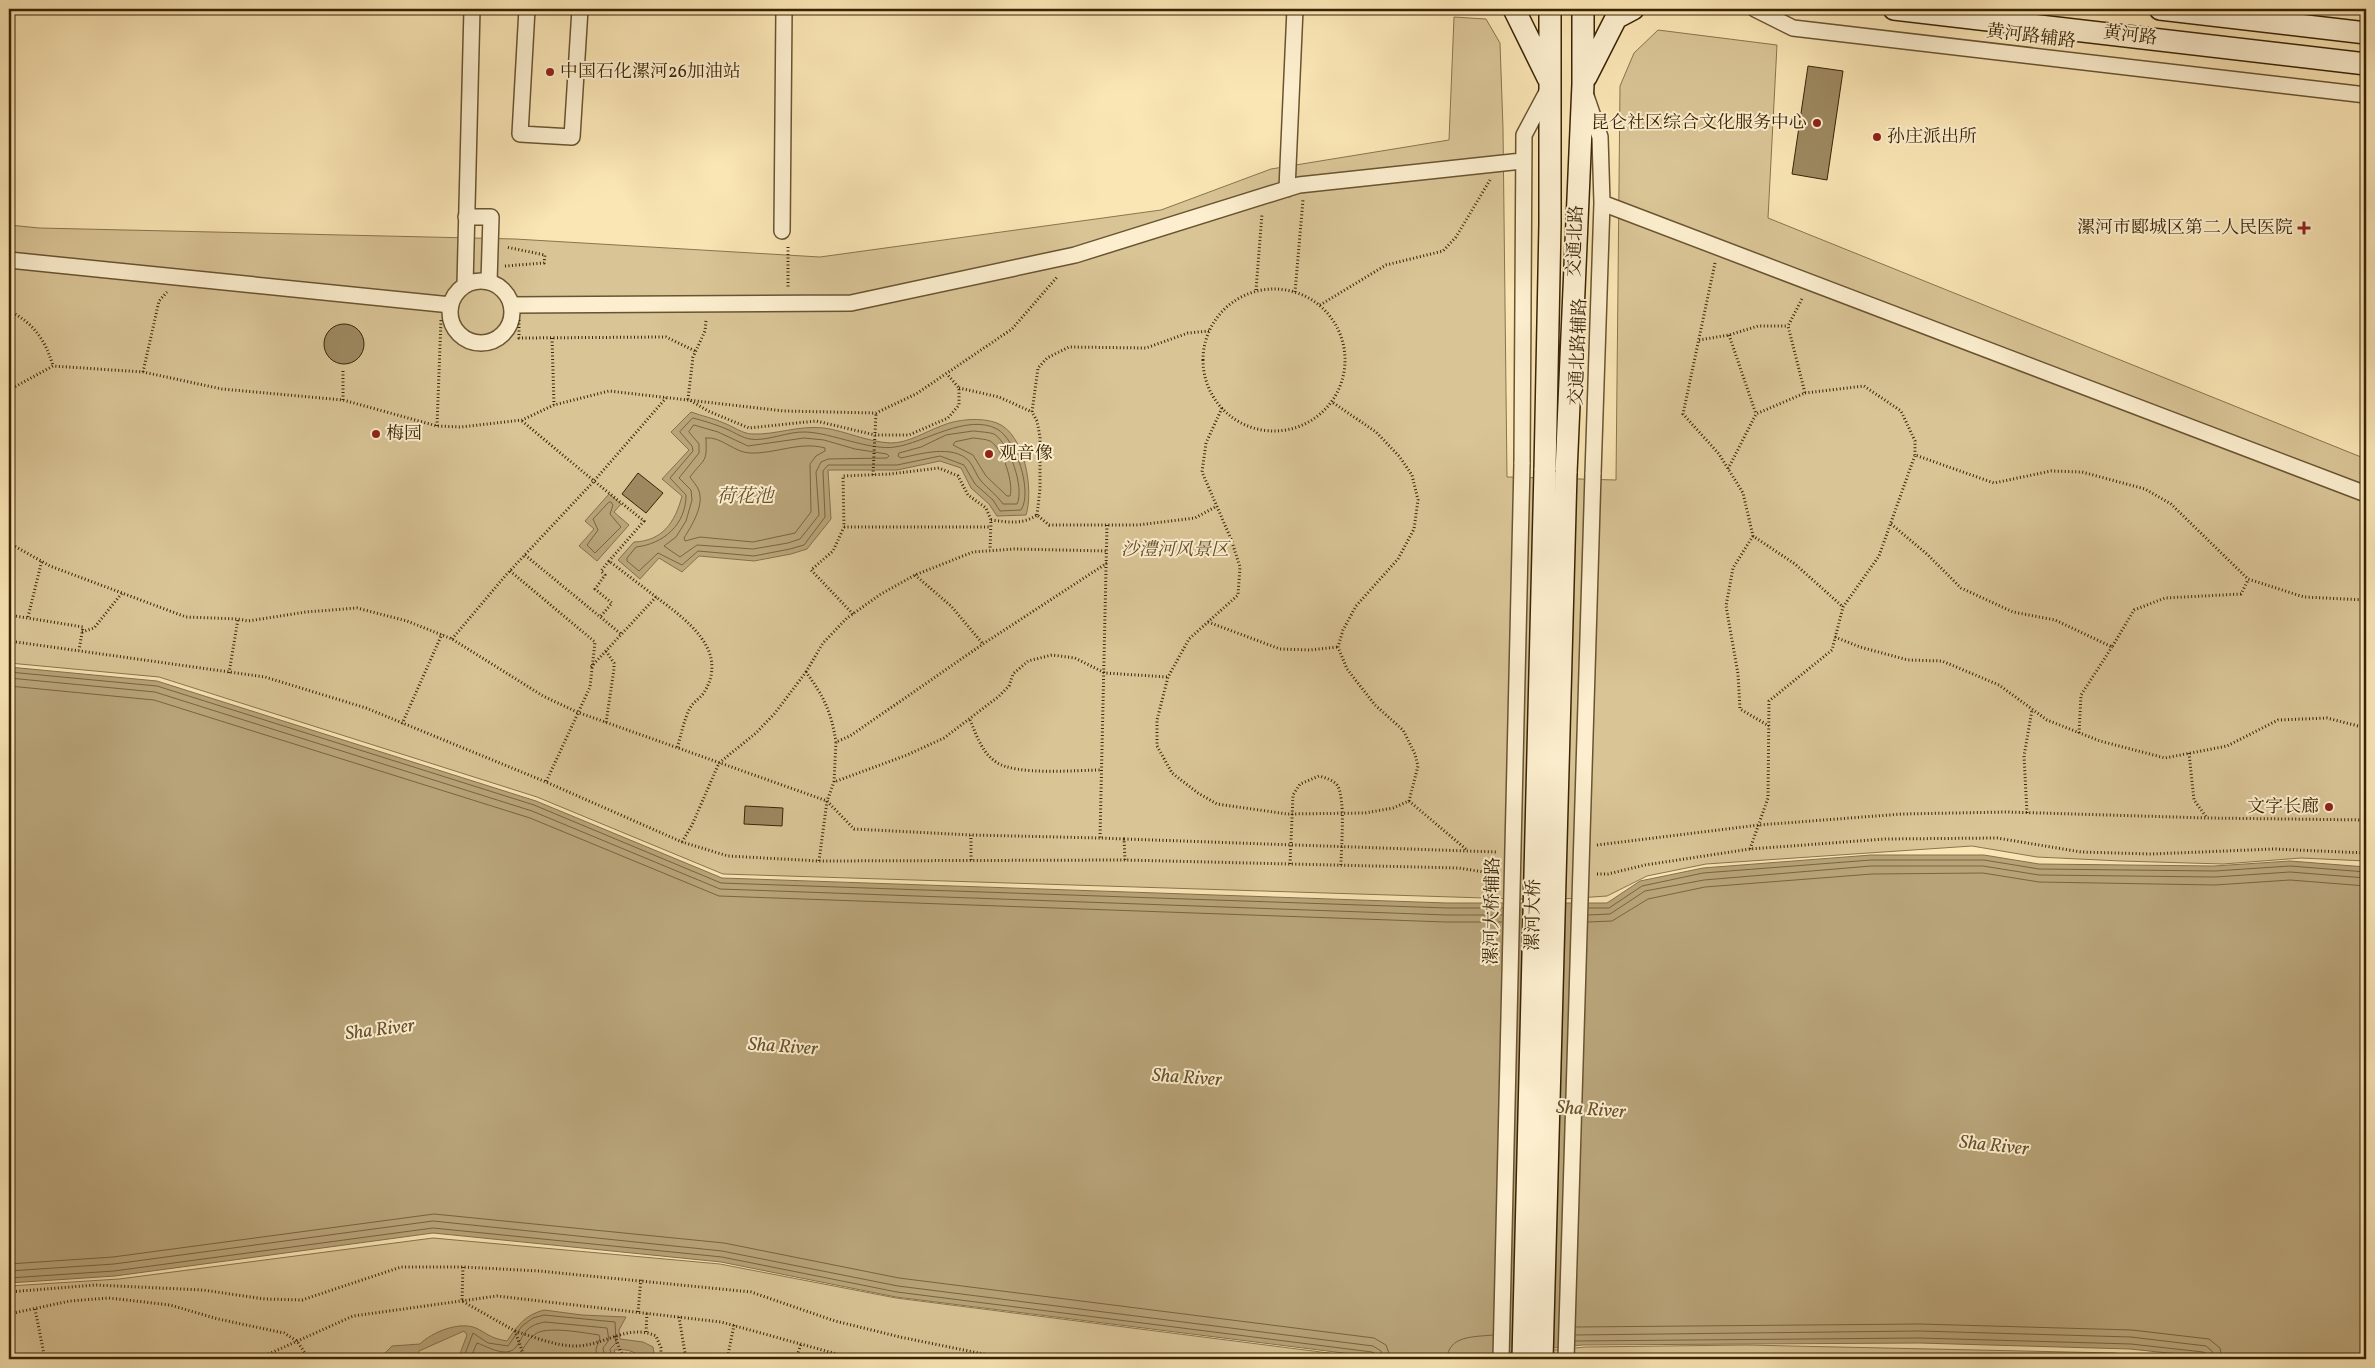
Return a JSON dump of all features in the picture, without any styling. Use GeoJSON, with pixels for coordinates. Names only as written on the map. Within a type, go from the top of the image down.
{"type":"FeatureCollection","features":[{"type":"Feature","properties":{"kind":"main road"},"geometry":{"type":"LineString","coordinates":[[1514,9],[1551,84]]}},
{"type":"Feature","properties":{"kind":"main road","name":"交通北路"},"geometry":{"type":"LineString","coordinates":[[1550,9],[1555,472]]}},
{"type":"Feature","properties":{"kind":"main road","name":"交通北路"},"geometry":{"type":"LineString","coordinates":[[1555,472],[1583,84],[1583,9]]}},
{"type":"Feature","properties":{"kind":"main road"},"geometry":{"type":"LineString","coordinates":[[1583,84],[1601,44],[1616,18],[1633,9]]}},
{"type":"Feature","properties":{"kind":"main road","name":"黄河路"},"geometry":{"type":"LineString","coordinates":[[1894,9],[2366,64]]}},
{"type":"Feature","properties":{"kind":"main road","name":"黄河路"},"geometry":{"type":"LineString","coordinates":[[2160,9],[2366,34]]}},
{"type":"Feature","properties":{"kind":"main road","name":"漯河大桥"},"geometry":{"type":"LineString","coordinates":[[1523,1359],[1555,472]]}},
{"type":"Feature","properties":{"kind":"main road","name":"漯河大桥"},"geometry":{"type":"LineString","coordinates":[[1542,1359],[1555,472]]}},
{"type":"Feature","properties":{"kind":"street"},"geometry":{"type":"LineString","coordinates":[[465,285],[472,9]]}},
{"type":"Feature","properties":{"kind":"street"},"geometry":{"type":"LineString","coordinates":[[527,9],[520,134],[572,137],[580,9]]}},
{"type":"Feature","properties":{"kind":"street"},"geometry":{"type":"LineString","coordinates":[[782,230],[784,9]]}},
{"type":"Feature","properties":{"kind":"street"},"geometry":{"type":"LineString","coordinates":[[1287,189],[1295,9]]}},
{"type":"Feature","properties":{"kind":"street","name":"黄河路辅路"},"geometry":{"type":"LineString","coordinates":[[1755,9],[1793,28],[2366,95]]}},
{"type":"Feature","properties":{"kind":"street"},"geometry":{"type":"LineString","coordinates":[[515,305],[851,303],[1075,255],[1304,185],[1522,161],[1524,135],[1551,84]]}},
{"type":"Feature","properties":{"kind":"street","name":"交通北路辅路"},"geometry":{"type":"LineString","coordinates":[[1566,1359],[1602,203],[1600,137],[1583,84]]}},
{"type":"Feature","properties":{"kind":"street","name":"漯河大桥辅路"},"geometry":{"type":"LineString","coordinates":[[1501,1359],[1522,464],[1522,161]]}},
{"type":"Feature","properties":{"kind":"street"},"geometry":{"type":"LineString","coordinates":[[1602,203],[2366,494]]}},
{"type":"Feature","properties":{"kind":"street"},"geometry":{"type":"LineString","coordinates":[[466,217],[491,217],[490,275],[515,305]]}},
{"type":"Feature","properties":{"kind":"street"},"geometry":{"type":"LineString","coordinates":[[9,260],[181,277],[450,310]]}},
{"type":"Feature","properties":{"kind":"street"},"geometry":{"type":"LineString","coordinates":[[490,275],[480,281],[465,285],[454,297],[450,310],[458,333],[466,339],[486,342],[500,336],[509,324],[515,305]]}},
{"type":"Feature","properties":{"kind":"path"},"geometry":{"type":"LineString","coordinates":[[1319,305],[1386,265],[1443,251],[1456,237],[1500,162]]}},
{"type":"Feature","properties":{"kind":"path"},"geometry":{"type":"LineString","coordinates":[[1295,292],[1304,185]]}},
{"type":"Feature","properties":{"kind":"path"},"geometry":{"type":"LineString","coordinates":[[1256,290],[1263,196]]}},
{"type":"Feature","properties":{"kind":"path"},"geometry":{"type":"LineString","coordinates":[[490,225],[505,226],[505,247],[545,255],[544,263],[490,275]]}},
{"type":"Feature","properties":{"kind":"path"},"geometry":{"type":"LineString","coordinates":[[782,230],[788,231],[788,304]]}},
{"type":"Feature","properties":{"kind":"path"},"geometry":{"type":"LineString","coordinates":[[1718,248],[1683,414],[1719,454],[1743,493],[1753,536],[1795,564],[1842,607]]}},
{"type":"Feature","properties":{"kind":"path"},"geometry":{"type":"LineString","coordinates":[[9,390],[53,366],[143,372],[222,389],[343,400],[437,426],[461,427],[522,420],[554,405],[609,391],[784,411],[876,413],[916,394],[1012,329],[1075,255]]}},
{"type":"Feature","properties":{"kind":"path"},"geometry":{"type":"LineString","coordinates":[[143,372],[158,301],[181,277]]}},
{"type":"Feature","properties":{"kind":"path"},"geometry":{"type":"LineString","coordinates":[[1805,393],[1788,326],[1811,283]]}},
{"type":"Feature","properties":{"kind":"path"},"geometry":{"type":"LineString","coordinates":[[1278,289],[1295,292],[1319,305],[1334,321],[1343,341],[1345,355],[1342,383],[1332,402],[1317,417],[1305,423],[1278,431],[1258,429],[1238,421],[1222,408],[1210,391],[1204,371],[1203,351],[1209,331],[1221,312],[1239,298],[1256,290],[1278,289]]}},
{"type":"Feature","properties":{"kind":"path"},"geometry":{"type":"LineString","coordinates":[[688,399],[695,351],[705,331],[707,304]]}},
{"type":"Feature","properties":{"kind":"path"},"geometry":{"type":"LineString","coordinates":[[515,305],[519,338],[666,337],[695,351]]}},
{"type":"Feature","properties":{"kind":"path"},"geometry":{"type":"LineString","coordinates":[[437,426],[440,320],[450,310]]}},
{"type":"Feature","properties":{"kind":"path"},"geometry":{"type":"LineString","coordinates":[[9,311],[24,318],[41,337],[49,350],[53,366]]}},
{"type":"Feature","properties":{"kind":"path"},"geometry":{"type":"LineString","coordinates":[[1699,340],[1729,335],[1758,326],[1788,326]]}},
{"type":"Feature","properties":{"kind":"path"},"geometry":{"type":"LineString","coordinates":[[1032,412],[1038,368],[1047,358],[1069,347],[1146,348],[1188,333],[1209,331]]}},
{"type":"Feature","properties":{"kind":"path"},"geometry":{"type":"LineString","coordinates":[[1729,335],[1756,414]]}},
{"type":"Feature","properties":{"kind":"path"},"geometry":{"type":"LineString","coordinates":[[552,338],[554,405]]}},
{"type":"Feature","properties":{"kind":"path"},"geometry":{"type":"LineString","coordinates":[[343,371],[343,400]]}},
{"type":"Feature","properties":{"kind":"path"},"geometry":{"type":"LineString","coordinates":[[947,374],[959,388],[999,397],[1032,412],[1037,421],[1041,453],[1037,515],[1028,522],[1010,523],[991,520]]}},
{"type":"Feature","properties":{"kind":"path"},"geometry":{"type":"LineString","coordinates":[[1728,469],[1756,414],[1805,393],[1864,386],[1901,411],[1915,441],[1915,455],[1879,556],[1842,607],[1832,650],[1770,701],[1768,798],[1750,849]]}},
{"type":"Feature","properties":{"kind":"path"},"geometry":{"type":"LineString","coordinates":[[688,399],[749,428],[816,421],[875,435],[908,435],[948,418],[959,405],[959,388]]}},
{"type":"Feature","properties":{"kind":"path"},"geometry":{"type":"LineString","coordinates":[[452,639],[510,571],[594,481],[667,398]]}},
{"type":"Feature","properties":{"kind":"path"},"geometry":{"type":"LineString","coordinates":[[1332,402],[1376,432],[1399,456],[1412,475],[1418,500],[1414,529],[1398,559],[1356,606],[1343,630],[1338,647],[1347,669],[1375,705],[1403,730],[1415,754],[1418,766],[1409,801]]}},
{"type":"Feature","properties":{"kind":"path"},"geometry":{"type":"LineString","coordinates":[[1222,408],[1206,443],[1202,472],[1231,539],[1240,567],[1238,595],[1190,639],[1168,677],[1157,720],[1157,746],[1172,773],[1198,793],[1217,804],[1291,814],[1365,813],[1393,808],[1409,801]]}},
{"type":"Feature","properties":{"kind":"path"},"geometry":{"type":"LineString","coordinates":[[873,475],[876,413]]}},
{"type":"Feature","properties":{"kind":"path"},"geometry":{"type":"LineString","coordinates":[[522,420],[644,521],[601,571],[605,575],[595,589],[612,603],[600,616]]}},
{"type":"Feature","properties":{"kind":"path"},"geometry":{"type":"LineString","coordinates":[[1915,455],[1994,483],[2052,471],[2082,472],[2146,489],[2171,504],[2248,579],[2304,597],[2366,600]]}},
{"type":"Feature","properties":{"kind":"path"},"geometry":{"type":"LineString","coordinates":[[853,614],[810,570],[833,551],[844,527],[843,476],[939,468],[958,476],[968,495],[986,508],[991,520],[990,550]]}},
{"type":"Feature","properties":{"kind":"path"},"geometry":{"type":"LineString","coordinates":[[1037,515],[1049,525],[1138,525],[1195,518],[1217,506]]}},
{"type":"Feature","properties":{"kind":"path"},"geometry":{"type":"LineString","coordinates":[[1891,524],[1928,555],[1961,588],[2013,612],[2055,620],[2112,647]]}},
{"type":"Feature","properties":{"kind":"path"},"geometry":{"type":"LineString","coordinates":[[1100,838],[1107,525]]}},
{"type":"Feature","properties":{"kind":"path"},"geometry":{"type":"LineString","coordinates":[[844,527],[990,527]]}},
{"type":"Feature","properties":{"kind":"path"},"geometry":{"type":"LineString","coordinates":[[1753,536],[1733,568],[1726,606],[1738,674],[1740,709],[1770,726]]}},
{"type":"Feature","properties":{"kind":"path"},"geometry":{"type":"LineString","coordinates":[[9,543],[50,566],[186,617],[248,621],[306,612],[357,608],[407,621],[452,639],[543,696],[578,712],[827,801],[854,829],[971,835],[1503,852]]}},
{"type":"Feature","properties":{"kind":"path"},"geometry":{"type":"LineString","coordinates":[[682,842],[692,825],[719,763],[756,733],[775,713],[806,672],[823,643],[853,614],[881,594],[915,575],[973,552],[990,550],[1107,551]]}},
{"type":"Feature","properties":{"kind":"path"},"geometry":{"type":"LineString","coordinates":[[525,555],[622,634]]}},
{"type":"Feature","properties":{"kind":"path"},"geometry":{"type":"LineString","coordinates":[[28,617],[42,560]]}},
{"type":"Feature","properties":{"kind":"path"},"geometry":{"type":"LineString","coordinates":[[609,561],[697,630],[706,644],[714,668],[705,691],[690,708],[677,748]]}},
{"type":"Feature","properties":{"kind":"path"},"geometry":{"type":"LineString","coordinates":[[836,742],[850,736],[983,644],[1107,563]]}},
{"type":"Feature","properties":{"kind":"path"},"geometry":{"type":"LineString","coordinates":[[510,571],[595,642],[590,687],[546,782]]}},
{"type":"Feature","properties":{"kind":"path"},"geometry":{"type":"LineString","coordinates":[[915,575],[951,606],[983,644]]}},
{"type":"Feature","properties":{"kind":"path"},"geometry":{"type":"LineString","coordinates":[[2079,733],[2081,695],[2134,610],[2165,598],[2241,594],[2248,579]]}},
{"type":"Feature","properties":{"kind":"path"},"geometry":{"type":"LineString","coordinates":[[82,632],[94,628],[122,593]]}},
{"type":"Feature","properties":{"kind":"path"},"geometry":{"type":"LineString","coordinates":[[591,667],[656,597]]}},
{"type":"Feature","properties":{"kind":"path"},"geometry":{"type":"LineString","coordinates":[[9,615],[82,627],[79,650]]}},
{"type":"Feature","properties":{"kind":"path"},"geometry":{"type":"LineString","coordinates":[[229,673],[238,619]]}},
{"type":"Feature","properties":{"kind":"path"},"geometry":{"type":"LineString","coordinates":[[1208,622],[1280,649],[1310,650],[1338,647]]}},
{"type":"Feature","properties":{"kind":"path"},"geometry":{"type":"LineString","coordinates":[[402,724],[442,634]]}},
{"type":"Feature","properties":{"kind":"path"},"geometry":{"type":"LineString","coordinates":[[1835,637],[1860,647],[1908,660],[1942,661],[1999,685],[2047,720],[2100,741],[2165,758],[2227,746],[2278,720],[2327,718],[2366,728]]}},
{"type":"Feature","properties":{"kind":"path"},"geometry":{"type":"LineString","coordinates":[[9,641],[265,677],[366,708],[546,782],[682,842],[728,856],[819,861],[1125,860],[1341,865],[1459,868],[1503,874]]}},
{"type":"Feature","properties":{"kind":"path"},"geometry":{"type":"LineString","coordinates":[[606,651],[614,663],[606,723]]}},
{"type":"Feature","properties":{"kind":"path"},"geometry":{"type":"LineString","coordinates":[[834,782],[944,738],[970,720],[1009,686],[1013,674],[1028,661],[1052,655],[1075,658],[1105,673],[1168,677]]}},
{"type":"Feature","properties":{"kind":"path"},"geometry":{"type":"LineString","coordinates":[[806,672],[820,691],[832,715],[836,742],[834,782],[827,801],[819,861]]}},
{"type":"Feature","properties":{"kind":"path"},"geometry":{"type":"LineString","coordinates":[[2027,812],[2024,756],[2032,710]]}},
{"type":"Feature","properties":{"kind":"path"},"geometry":{"type":"LineString","coordinates":[[970,720],[977,738],[986,753],[996,762],[1012,768],[1038,770],[1102,770]]}},
{"type":"Feature","properties":{"kind":"path"},"geometry":{"type":"LineString","coordinates":[[2189,754],[2194,800],[2207,818]]}},
{"type":"Feature","properties":{"kind":"path"},"geometry":{"type":"LineString","coordinates":[[1290,864],[1293,795],[1300,784],[1319,776],[1332,781],[1338,786],[1341,813],[1341,865]]}},
{"type":"Feature","properties":{"kind":"path"},"geometry":{"type":"LineString","coordinates":[[1409,801],[1467,850]]}},
{"type":"Feature","properties":{"kind":"path"},"geometry":{"type":"LineString","coordinates":[[1592,845],[1759,825],[1902,814],[2027,812],[2207,818],[2366,820]]}},
{"type":"Feature","properties":{"kind":"path"},"geometry":{"type":"LineString","coordinates":[[971,835],[971,860]]}},
{"type":"Feature","properties":{"kind":"path"},"geometry":{"type":"LineString","coordinates":[[1589,874],[1608,874],[1645,865],[1750,849],[1885,839],[1997,838],[2081,852],[2150,854],[2274,849],[2366,853]]}},
{"type":"Feature","properties":{"kind":"path"},"geometry":{"type":"LineString","coordinates":[[1124,839],[1125,860]]}},
{"type":"Feature","properties":{"kind":"path"},"geometry":{"type":"LineString","coordinates":[[462,1301],[463,1266]]}},
{"type":"Feature","properties":{"kind":"path"},"geometry":{"type":"LineString","coordinates":[[9,1292],[95,1285],[203,1290],[265,1299],[302,1300],[401,1267],[463,1266],[640,1279],[751,1292],[835,1321],[1008,1359]]}},
{"type":"Feature","properties":{"kind":"path"},"geometry":{"type":"LineString","coordinates":[[638,1312],[640,1279]]}},
{"type":"Feature","properties":{"kind":"path"},"geometry":{"type":"LineString","coordinates":[[241,1359],[262,1357],[354,1316],[497,1296],[734,1325],[855,1359]]}},
{"type":"Feature","properties":{"kind":"path"},"geometry":{"type":"LineString","coordinates":[[9,1314],[70,1301],[109,1298],[170,1305],[218,1320],[284,1333],[297,1341],[309,1359]]}},
{"type":"Feature","properties":{"kind":"path"},"geometry":{"type":"LineString","coordinates":[[462,1301],[515,1331],[558,1344],[578,1346],[635,1331],[646,1332],[656,1336],[661,1348],[661,1359]]}},
{"type":"Feature","properties":{"kind":"path"},"geometry":{"type":"LineString","coordinates":[[35,1308],[45,1359]]}},
{"type":"Feature","properties":{"kind":"path"},"geometry":{"type":"LineString","coordinates":[[646,1332],[647,1313]]}},
{"type":"Feature","properties":{"kind":"path"},"geometry":{"type":"LineString","coordinates":[[679,1317],[686,1359]]}},
{"type":"Feature","properties":{"kind":"path"},"geometry":{"type":"LineString","coordinates":[[734,1325],[728,1355],[741,1359]]}},
{"type":"Feature","properties":{"kind":"path"},"geometry":{"type":"LineString","coordinates":[[515,1331],[525,1359]]}},
{"type":"Feature","properties":{"kind":"path"},"geometry":{"type":"LineString","coordinates":[[615,1336],[622,1359]]}},
{"type":"Feature","properties":{"kind":"path"},"geometry":{"type":"LineString","coordinates":[[796,1359],[801,1344]]}},
{"type":"Feature","properties":{"kind":"path"},"geometry":{"type":"LineString","coordinates":[[621,1352],[635,1355],[638,1359]]}},
{"type":"Feature","properties":{"kind":"path"},"geometry":{"type":"LineString","coordinates":[[974,1359],[975,1352]]}},
{"type":"Feature","properties":{"kind":"green space","name":"沙澧河风景区"},"geometry":{"type":"Polygon","coordinates":[[[1454,17],[1486,19],[1500,43],[1503,128],[1507,477],[1616,480],[1620,86],[1634,53],[1658,30],[1777,45],[1768,218],[2366,459],[2366,861],[2301,858],[2223,864],[2121,861],[2037,857],[1972,846],[1706,864],[1647,876],[1607,896],[1548,900],[723,874],[537,797],[159,677],[9,663],[9,225],[39,228],[515,239],[820,257],[1161,210],[1271,169],[1449,140],[1454,17]]]}},
{"type":"Feature","properties":{"kind":"green space"},"geometry":{"type":"Polygon","coordinates":[[[433,1238],[720,1264],[896,1298],[1376,1359],[9,1359],[9,1286],[119,1279],[433,1238]]]}},
{"type":"Feature","properties":{"kind":"green space"},"geometry":{"type":"Polygon","coordinates":[[[1746,1345],[2114,1353],[2171,1359],[1463,1359],[1585,1347],[1746,1345]]]}},
{"type":"Feature","properties":{"kind":"water","name":"荷花池"},"geometry":{"type":"Polygon","coordinates":[[[691,412],[720,421],[749,434],[815,427],[840,431],[874,441],[891,443],[910,439],[954,422],[976,419],[991,421],[1007,429],[1021,450],[1028,478],[1029,492],[1026,515],[997,516],[989,504],[971,488],[961,468],[940,461],[897,470],[828,470],[831,519],[807,549],[754,561],[699,556],[682,572],[659,558],[640,579],[618,560],[634,542],[652,538],[666,529],[679,506],[682,496],[662,479],[689,450],[671,432],[691,412]]]}},
{"type":"Feature","properties":{"kind":"water"},"geometry":{"type":"Polygon","coordinates":[[[609,494],[621,504],[614,512],[629,525],[597,561],[579,546],[594,529],[585,521],[609,494]]]}},
{"type":"Feature","properties":{"kind":"water","name":"Sha River"},"geometry":{"type":"Polygon","coordinates":[[[9,667],[157,681],[536,801],[722,878],[1447,903],[1607,903],[1640,881],[1703,868],[1871,855],[1984,855],[2039,864],[2214,866],[2290,861],[2366,867],[2366,1359],[2225,1359],[2130,1349],[1919,1343],[1583,1345],[1442,1359],[1391,1359],[896,1297],[721,1262],[433,1233],[115,1276],[9,1283],[9,667]]]}},
{"type":"Feature","properties":{"kind":"water"},"geometry":{"type":"Polygon","coordinates":[[[544,1310],[582,1315],[626,1317],[619,1330],[620,1339],[643,1342],[653,1347],[655,1359],[642,1359],[630,1351],[614,1350],[617,1359],[458,1359],[467,1335],[464,1331],[419,1351],[419,1357],[439,1359],[379,1359],[392,1346],[420,1344],[432,1335],[455,1327],[471,1327],[494,1338],[507,1341],[522,1321],[544,1310]]]}},
{"type":"Feature","properties":{"kind":"building","name":"昆仑社区综合文化服务中心"},"geometry":{"type":"Polygon","coordinates":[[[1808,66],[1843,71],[1827,180],[1792,174],[1808,66]]]}},
{"type":"Feature","properties":{"kind":"building"},"geometry":{"type":"Polygon","coordinates":[[[340,324],[348,324],[355,327],[361,333],[364,344],[361,355],[355,361],[348,364],[340,364],[333,361],[327,355],[324,348],[324,340],[327,333],[333,327],[340,324]]]}},
{"type":"Feature","properties":{"kind":"building"},"geometry":{"type":"Polygon","coordinates":[[[638,473],[663,493],[646,513],[622,494],[638,473]]]}},
{"type":"Feature","properties":{"kind":"building"},"geometry":{"type":"Polygon","coordinates":[[[745,806],[783,808],[782,826],[744,824],[745,806]]]}},
{"type":"Feature","properties":{"kind":"place","name":"中国石化漯河26加油站"},"geometry":{"type":"Point","coordinates":[550,72]}},
{"type":"Feature","properties":{"kind":"place","name":"昆仑社区综合文化服务中心"},"geometry":{"type":"Point","coordinates":[1817,123]}},
{"type":"Feature","properties":{"kind":"place","name":"孙庄派出所"},"geometry":{"type":"Point","coordinates":[1877,137]}},
{"type":"Feature","properties":{"kind":"place","name":"漯河市郾城区第二人民医院"},"geometry":{"type":"Point","coordinates":[2304,228]}},
{"type":"Feature","properties":{"kind":"place","name":"梅园"},"geometry":{"type":"Point","coordinates":[376,434]}},
{"type":"Feature","properties":{"kind":"place","name":"观音像"},"geometry":{"type":"Point","coordinates":[989,454]}},
{"type":"Feature","properties":{"kind":"place","name":"文字长廊"},"geometry":{"type":"Point","coordinates":[2329,807]}}]}
